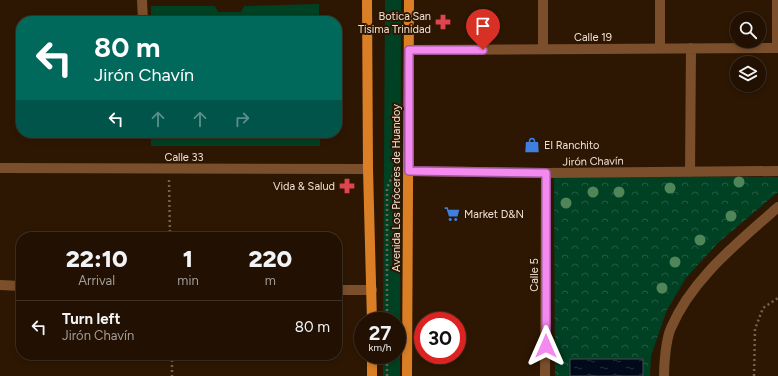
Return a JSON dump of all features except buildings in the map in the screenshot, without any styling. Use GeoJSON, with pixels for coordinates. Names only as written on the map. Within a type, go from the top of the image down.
{"type":"FeatureCollection","features":[{"type":"Feature","properties":{"kind":"main road"},"geometry":{"type":"LineString","coordinates":[[367,0],[368,169],[372,312]]}},
{"type":"Feature","properties":{"kind":"main road","name":"Avenida Los Próceres de Huandoy"},"geometry":{"type":"LineString","coordinates":[[407,376],[409,0]]}},
{"type":"Feature","properties":{"kind":"main road"},"geometry":{"type":"LineString","coordinates":[[372,364],[372,376]]}},
{"type":"Feature","properties":{"kind":"street"},"geometry":{"type":"LineString","coordinates":[[142,0],[143,16]]}},
{"type":"Feature","properties":{"kind":"street"},"geometry":{"type":"LineString","coordinates":[[543,0],[543,49]]}},
{"type":"Feature","properties":{"kind":"street"},"geometry":{"type":"LineString","coordinates":[[660,0],[660,48]]}},
{"type":"Feature","properties":{"kind":"street"},"geometry":{"type":"LineString","coordinates":[[777,0],[778,48]]}},
{"type":"Feature","properties":{"kind":"street"},"geometry":{"type":"LineString","coordinates":[[690,172],[691,48]]}},
{"type":"Feature","properties":{"kind":"street","name":"Calle 19"},"geometry":{"type":"LineString","coordinates":[[409,50],[778,48]]}},
{"type":"Feature","properties":{"kind":"street","name":"Calle 33"},"geometry":{"type":"LineString","coordinates":[[0,168],[368,169]]}},
{"type":"Feature","properties":{"kind":"street","name":"Jirón Chavín"},"geometry":{"type":"LineString","coordinates":[[409,171],[546,173],[778,171]]}},
{"type":"Feature","properties":{"kind":"street","name":"Calle 5"},"geometry":{"type":"LineString","coordinates":[[545,376],[546,173]]}},
{"type":"Feature","properties":{"kind":"street"},"geometry":{"type":"LineString","coordinates":[[664,376],[664,364],[670,329],[683,304],[704,278],[735,246],[778,207]]}},
{"type":"Feature","properties":{"kind":"street"},"geometry":{"type":"LineString","coordinates":[[0,285],[16,286]]}},
{"type":"Feature","properties":{"kind":"street"},"geometry":{"type":"LineString","coordinates":[[342,290],[372,290]]}},
{"type":"Feature","properties":{"kind":"path"},"geometry":{"type":"LineString","coordinates":[[168,168],[170,232]]}},
{"type":"Feature","properties":{"kind":"path"},"geometry":{"type":"LineString","coordinates":[[387,312],[387,188],[396,168]]}},
{"type":"Feature","properties":{"kind":"path"},"geometry":{"type":"LineString","coordinates":[[754,376],[755,328],[763,308],[778,298]]}},
{"type":"Feature","properties":{"kind":"path"},"geometry":{"type":"LineString","coordinates":[[172,360],[172,376]]}},
{"type":"Feature","properties":{"kind":"path"},"geometry":{"type":"LineString","coordinates":[[387,364],[387,376]]}},
{"type":"Feature","properties":{"kind":"green space"},"geometry":{"type":"Polygon","coordinates":[[[385,0],[401,0],[400,312],[383,312],[385,0]]]}},
{"type":"Feature","properties":{"kind":"green space"},"geometry":{"type":"Polygon","coordinates":[[[319,4],[319,16],[151,16],[151,6],[215,6],[218,12],[241,12],[244,6],[319,4]]]}},
{"type":"Feature","properties":{"kind":"green space"},"geometry":{"type":"Polygon","coordinates":[[[151,138],[320,138],[320,146],[151,146],[151,138]]]}},
{"type":"Feature","properties":{"kind":"green space"},"geometry":{"type":"Polygon","coordinates":[[[554,175],[778,177],[778,192],[718,243],[686,278],[667,310],[651,356],[650,376],[555,376],[554,175]]]}},
{"type":"Feature","properties":{"kind":"green space"},"geometry":{"type":"Polygon","coordinates":[[[383,364],[400,364],[400,376],[383,376],[383,364]]]}},
{"type":"Feature","properties":{"kind":"water"},"geometry":{"type":"Polygon","coordinates":[[[570,359],[643,359],[643,376],[570,376],[570,359]]]}},
{"type":"Feature","properties":{"kind":"place","name":"Botica San Tisima Trinidad"},"geometry":{"type":"Point","coordinates":[443,22]}},
{"type":"Feature","properties":{"kind":"place","name":"El Ranchito"},"geometry":{"type":"Point","coordinates":[532,145]}},
{"type":"Feature","properties":{"kind":"place","name":"Vida & Salud"},"geometry":{"type":"Point","coordinates":[347,186]}},
{"type":"Feature","properties":{"kind":"place","name":"Market D&N"},"geometry":{"type":"Point","coordinates":[452,214]}},
{"type":"Feature","properties":{"kind":"route"},"geometry":{"type":"LineString","coordinates":[[483,50],[409,50],[409,171],[546,173],[546,346]]}}]}
